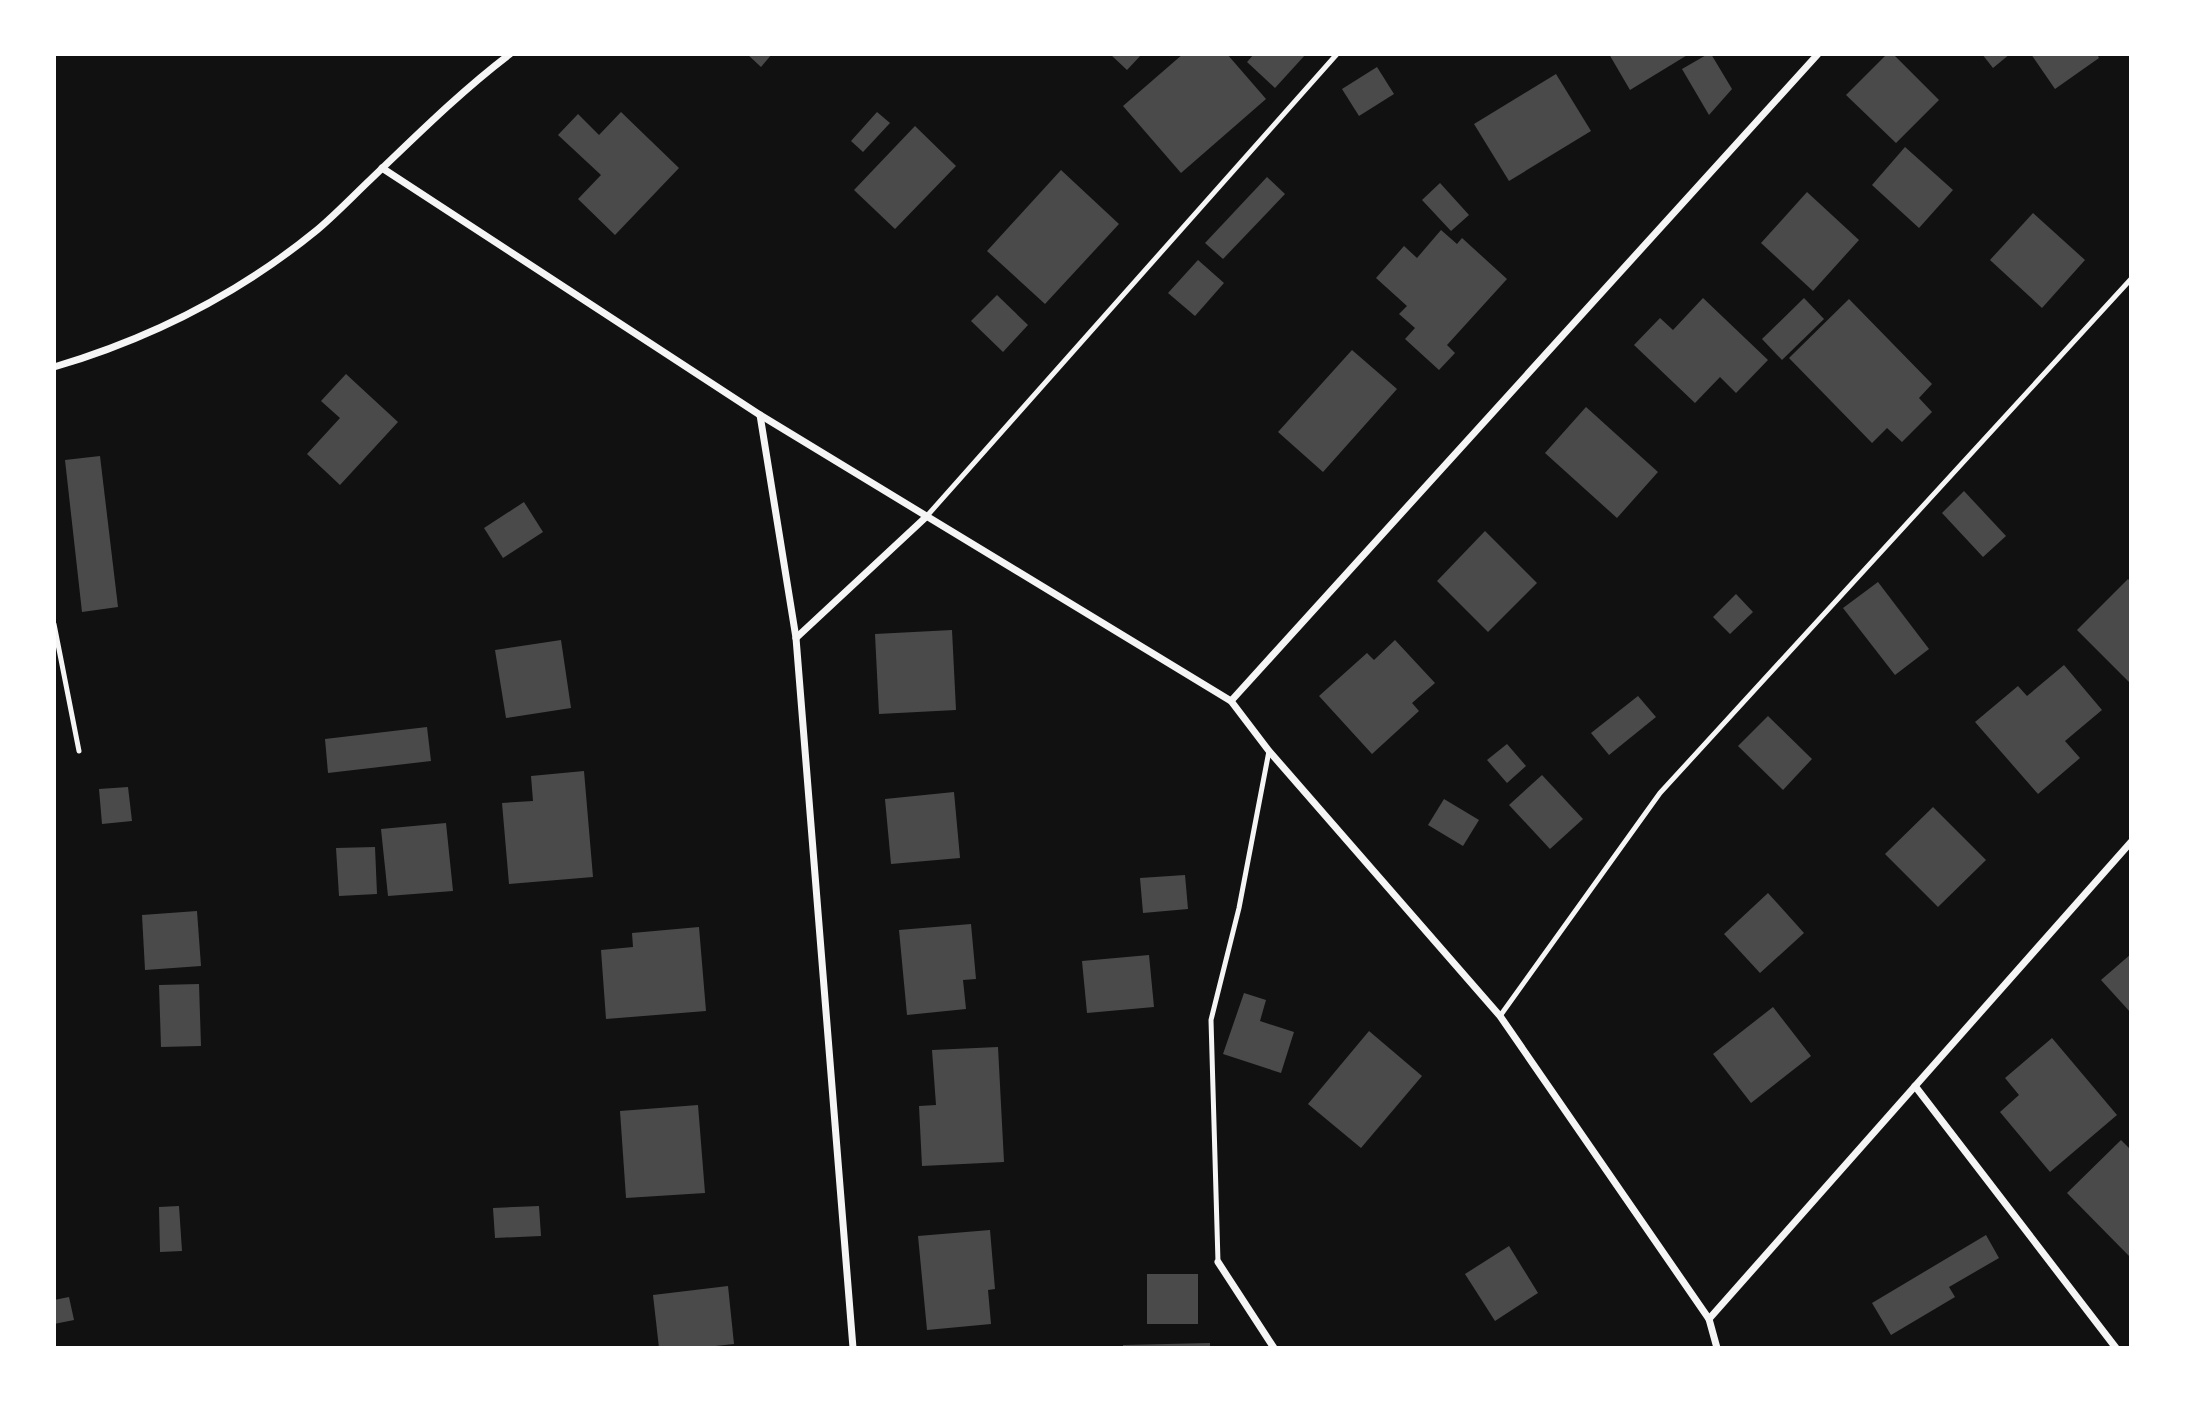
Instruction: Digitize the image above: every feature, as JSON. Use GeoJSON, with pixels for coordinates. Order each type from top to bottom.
{"type":"FeatureCollection","features":[{"type":"Feature","properties":{"kind":"street"},"geometry":{"type":"LineString","coordinates":[[54,367],[165,327],[224,294],[281,257],[318,229],[475,80],[510,54]]}},
{"type":"Feature","properties":{"kind":"street"},"geometry":{"type":"LineString","coordinates":[[1231,701],[1818,54]]}},
{"type":"Feature","properties":{"kind":"street"},"geometry":{"type":"LineString","coordinates":[[382,168],[760,415],[1231,701],[1269,751],[1500,1016],[1709,1319],[1717,1348]]}},
{"type":"Feature","properties":{"kind":"street"},"geometry":{"type":"LineString","coordinates":[[760,415],[796,638],[853,1348]]}},
{"type":"Feature","properties":{"kind":"street"},"geometry":{"type":"LineString","coordinates":[[796,638],[926,517]]}},
{"type":"Feature","properties":{"kind":"street"},"geometry":{"type":"LineString","coordinates":[[1709,1319],[2131,842]]}},
{"type":"Feature","properties":{"kind":"street"},"geometry":{"type":"LineString","coordinates":[[1915,1086],[2116,1348]]}},
{"type":"Feature","properties":{"kind":"street"},"geometry":{"type":"LineString","coordinates":[[1218,1262],[1273,1348]]}},
{"type":"Feature","properties":{"kind":"lane"},"geometry":{"type":"LineString","coordinates":[[926,517],[1337,54]]}},
{"type":"Feature","properties":{"kind":"lane"},"geometry":{"type":"LineString","coordinates":[[1500,1016],[1660,793],[2131,279]]}},
{"type":"Feature","properties":{"kind":"lane"},"geometry":{"type":"LineString","coordinates":[[54,624],[79,751]]}},
{"type":"Feature","properties":{"kind":"lane"},"geometry":{"type":"LineString","coordinates":[[54,670],[62,669]]}},
{"type":"Feature","properties":{"kind":"lane"},"geometry":{"type":"LineString","coordinates":[[1218,1262],[1211,1020],[1239,908],[1269,751]]}},
{"type":"Feature","properties":{"kind":"building"},"geometry":{"type":"Polygon","coordinates":[[[747,54],[772,54],[761,67],[747,54]]]}},
{"type":"Feature","properties":{"kind":"building"},"geometry":{"type":"Polygon","coordinates":[[[1110,54],[1142,54],[1127,70],[1110,54]]]}},
{"type":"Feature","properties":{"kind":"building"},"geometry":{"type":"Polygon","coordinates":[[[1183,54],[1227,54],[1266,99],[1181,173],[1123,106],[1183,54]]]}},
{"type":"Feature","properties":{"kind":"building"},"geometry":{"type":"Polygon","coordinates":[[[1254,54],[1306,54],[1275,88],[1247,62],[1254,54]]]}},
{"type":"Feature","properties":{"kind":"building"},"geometry":{"type":"Polygon","coordinates":[[[1609,54],[1689,54],[1630,90],[1609,54]]]}},
{"type":"Feature","properties":{"kind":"building"},"geometry":{"type":"Polygon","coordinates":[[[1711,54],[1732,89],[1709,115],[1682,69],[1711,54]]]}},
{"type":"Feature","properties":{"kind":"building"},"geometry":{"type":"Polygon","coordinates":[[[1887,54],[1893,54],[1939,100],[1896,143],[1846,95],[1887,54]]]}},
{"type":"Feature","properties":{"kind":"building"},"geometry":{"type":"Polygon","coordinates":[[[1982,54],[2010,54],[1993,68],[1982,54]]]}},
{"type":"Feature","properties":{"kind":"building"},"geometry":{"type":"Polygon","coordinates":[[[2031,54],[2097,54],[2099,58],[2055,89],[2031,54]]]}},
{"type":"Feature","properties":{"kind":"building"},"geometry":{"type":"Polygon","coordinates":[[[1377,67],[1394,94],[1359,116],[1342,89],[1377,67]]]}},
{"type":"Feature","properties":{"kind":"building"},"geometry":{"type":"Polygon","coordinates":[[[1556,74],[1591,131],[1509,181],[1474,124],[1556,74]]]}},
{"type":"Feature","properties":{"kind":"building"},"geometry":{"type":"Polygon","coordinates":[[[621,112],[679,168],[615,235],[578,199],[601,175],[558,135],[578,114],[599,135],[621,112]]]}},
{"type":"Feature","properties":{"kind":"building"},"geometry":{"type":"Polygon","coordinates":[[[877,112],[890,123],[863,152],[851,141],[877,112]]]}},
{"type":"Feature","properties":{"kind":"building"},"geometry":{"type":"Polygon","coordinates":[[[915,126],[956,166],[895,229],[854,190],[915,126]]]}},
{"type":"Feature","properties":{"kind":"building"},"geometry":{"type":"Polygon","coordinates":[[[1905,147],[1953,190],[1919,228],[1872,185],[1905,147]]]}},
{"type":"Feature","properties":{"kind":"building"},"geometry":{"type":"Polygon","coordinates":[[[1061,170],[1119,224],[1045,304],[987,251],[1061,170]]]}},
{"type":"Feature","properties":{"kind":"building"},"geometry":{"type":"Polygon","coordinates":[[[1267,177],[1285,194],[1223,259],[1205,243],[1267,177]]]}},
{"type":"Feature","properties":{"kind":"building"},"geometry":{"type":"Polygon","coordinates":[[[1440,183],[1469,215],[1451,231],[1422,200],[1440,183]]]}},
{"type":"Feature","properties":{"kind":"building"},"geometry":{"type":"Polygon","coordinates":[[[1807,192],[1859,240],[1813,291],[1761,243],[1807,192]]]}},
{"type":"Feature","properties":{"kind":"building"},"geometry":{"type":"Polygon","coordinates":[[[2033,213],[2085,260],[2042,308],[1990,260],[2033,213]]]}},
{"type":"Feature","properties":{"kind":"building"},"geometry":{"type":"Polygon","coordinates":[[[1441,230],[1457,244],[1462,238],[1507,279],[1447,345],[1455,353],[1439,370],[1405,339],[1415,328],[1399,314],[1407,306],[1376,278],[1404,246],[1417,258],[1441,230]]]}},
{"type":"Feature","properties":{"kind":"building"},"geometry":{"type":"Polygon","coordinates":[[[1198,260],[1224,283],[1195,316],[1168,293],[1198,260]]]}},
{"type":"Feature","properties":{"kind":"building"},"geometry":{"type":"Polygon","coordinates":[[[997,295],[1028,325],[1003,352],[971,321],[997,295]]]}},
{"type":"Feature","properties":{"kind":"building"},"geometry":{"type":"Polygon","coordinates":[[[1703,298],[1768,360],[1736,393],[1720,377],[1695,403],[1634,345],[1660,318],[1673,330],[1703,298]]]}},
{"type":"Feature","properties":{"kind":"building"},"geometry":{"type":"Polygon","coordinates":[[[1804,298],[1824,319],[1782,360],[1762,339],[1804,298]]]}},
{"type":"Feature","properties":{"kind":"building"},"geometry":{"type":"Polygon","coordinates":[[[1849,299],[1932,384],[1919,398],[1932,412],[1902,442],[1887,428],[1872,443],[1789,358],[1849,299]]]}},
{"type":"Feature","properties":{"kind":"building"},"geometry":{"type":"Polygon","coordinates":[[[1352,350],[1397,389],[1323,472],[1278,432],[1352,350]]]}},
{"type":"Feature","properties":{"kind":"building"},"geometry":{"type":"Polygon","coordinates":[[[346,374],[398,422],[340,485],[307,454],[340,418],[321,401],[346,374]]]}},
{"type":"Feature","properties":{"kind":"building"},"geometry":{"type":"Polygon","coordinates":[[[1586,407],[1658,472],[1617,518],[1545,453],[1586,407]]]}},
{"type":"Feature","properties":{"kind":"building"},"geometry":{"type":"Polygon","coordinates":[[[100,456],[118,607],[82,612],[65,460],[100,456]]]}},
{"type":"Feature","properties":{"kind":"building"},"geometry":{"type":"Polygon","coordinates":[[[1964,491],[2006,536],[1983,557],[1942,513],[1964,491]]]}},
{"type":"Feature","properties":{"kind":"building"},"geometry":{"type":"Polygon","coordinates":[[[524,502],[543,532],[503,558],[484,528],[524,502]]]}},
{"type":"Feature","properties":{"kind":"building"},"geometry":{"type":"Polygon","coordinates":[[[1485,531],[1537,583],[1488,632],[1437,581],[1485,531]]]}},
{"type":"Feature","properties":{"kind":"building"},"geometry":{"type":"Polygon","coordinates":[[[2128,579],[2131,582],[2131,684],[2077,630],[2128,579]]]}},
{"type":"Feature","properties":{"kind":"building"},"geometry":{"type":"Polygon","coordinates":[[[1878,582],[1929,649],[1895,675],[1843,608],[1878,582]]]}},
{"type":"Feature","properties":{"kind":"building"},"geometry":{"type":"Polygon","coordinates":[[[1736,594],[1753,612],[1730,634],[1713,617],[1736,594]]]}},
{"type":"Feature","properties":{"kind":"building"},"geometry":{"type":"Polygon","coordinates":[[[952,630],[956,710],[879,714],[875,634],[952,630]]]}},
{"type":"Feature","properties":{"kind":"building"},"geometry":{"type":"Polygon","coordinates":[[[561,640],[571,708],[506,718],[495,650],[561,640]]]}},
{"type":"Feature","properties":{"kind":"building"},"geometry":{"type":"Polygon","coordinates":[[[1395,640],[1435,683],[1412,703],[1419,711],[1372,754],[1319,696],[1367,653],[1374,660],[1395,640]]]}},
{"type":"Feature","properties":{"kind":"building"},"geometry":{"type":"Polygon","coordinates":[[[2064,665],[2102,710],[2065,741],[2080,758],[2038,794],[1975,722],[2018,686],[2027,696],[2064,665]]]}},
{"type":"Feature","properties":{"kind":"building"},"geometry":{"type":"Polygon","coordinates":[[[1638,696],[1656,717],[1609,755],[1591,733],[1638,696]]]}},
{"type":"Feature","properties":{"kind":"building"},"geometry":{"type":"Polygon","coordinates":[[[1768,716],[1812,759],[1783,790],[1738,746],[1768,716]]]}},
{"type":"Feature","properties":{"kind":"building"},"geometry":{"type":"Polygon","coordinates":[[[427,727],[431,761],[328,773],[325,739],[427,727]]]}},
{"type":"Feature","properties":{"kind":"building"},"geometry":{"type":"Polygon","coordinates":[[[1507,744],[1526,766],[1507,783],[1487,760],[1507,744]]]}},
{"type":"Feature","properties":{"kind":"building"},"geometry":{"type":"Polygon","coordinates":[[[584,771],[593,877],[509,884],[502,803],[533,801],[531,776],[584,771]]]}},
{"type":"Feature","properties":{"kind":"building"},"geometry":{"type":"Polygon","coordinates":[[[1542,775],[1583,819],[1550,849],[1509,805],[1542,775]]]}},
{"type":"Feature","properties":{"kind":"building"},"geometry":{"type":"Polygon","coordinates":[[[128,787],[132,821],[102,824],[99,789],[128,787]]]}},
{"type":"Feature","properties":{"kind":"building"},"geometry":{"type":"Polygon","coordinates":[[[954,792],[960,858],[891,864],[885,799],[954,792]]]}},
{"type":"Feature","properties":{"kind":"building"},"geometry":{"type":"Polygon","coordinates":[[[1444,799],[1479,820],[1463,846],[1428,825],[1444,799]]]}},
{"type":"Feature","properties":{"kind":"building"},"geometry":{"type":"Polygon","coordinates":[[[1933,807],[1986,860],[1938,907],[1885,854],[1933,807]]]}},
{"type":"Feature","properties":{"kind":"building"},"geometry":{"type":"Polygon","coordinates":[[[446,823],[453,891],[388,896],[381,829],[446,823]]]}},
{"type":"Feature","properties":{"kind":"building"},"geometry":{"type":"Polygon","coordinates":[[[375,847],[377,894],[339,896],[336,848],[375,847]]]}},
{"type":"Feature","properties":{"kind":"building"},"geometry":{"type":"Polygon","coordinates":[[[1185,875],[1188,909],[1143,913],[1140,878],[1185,875]]]}},
{"type":"Feature","properties":{"kind":"building"},"geometry":{"type":"Polygon","coordinates":[[[1768,893],[1804,933],[1760,973],[1724,934],[1768,893]]]}},
{"type":"Feature","properties":{"kind":"building"},"geometry":{"type":"Polygon","coordinates":[[[197,911],[201,966],[145,970],[142,915],[197,911]]]}},
{"type":"Feature","properties":{"kind":"building"},"geometry":{"type":"Polygon","coordinates":[[[971,924],[976,979],[963,980],[966,1009],[907,1015],[899,930],[971,924]]]}},
{"type":"Feature","properties":{"kind":"building"},"geometry":{"type":"Polygon","coordinates":[[[699,927],[706,1011],[606,1019],[601,950],[633,947],[632,933],[699,927]]]}},
{"type":"Feature","properties":{"kind":"building"},"geometry":{"type":"Polygon","coordinates":[[[2131,954],[2131,1013],[2101,980],[2131,954]]]}},
{"type":"Feature","properties":{"kind":"building"},"geometry":{"type":"Polygon","coordinates":[[[1149,955],[1154,1007],[1087,1013],[1082,961],[1149,955]]]}},
{"type":"Feature","properties":{"kind":"building"},"geometry":{"type":"Polygon","coordinates":[[[199,984],[201,1046],[161,1047],[159,985],[199,984]]]}},
{"type":"Feature","properties":{"kind":"building"},"geometry":{"type":"Polygon","coordinates":[[[1244,993],[1266,1000],[1260,1021],[1294,1032],[1281,1073],[1223,1054],[1244,993]]]}},
{"type":"Feature","properties":{"kind":"building"},"geometry":{"type":"Polygon","coordinates":[[[1773,1007],[1811,1056],[1751,1103],[1713,1054],[1773,1007]]]}},
{"type":"Feature","properties":{"kind":"building"},"geometry":{"type":"Polygon","coordinates":[[[1369,1031],[1422,1076],[1361,1148],[1308,1104],[1369,1031]]]}},
{"type":"Feature","properties":{"kind":"building"},"geometry":{"type":"Polygon","coordinates":[[[2052,1038],[2117,1115],[2050,1172],[2000,1112],[2019,1095],[2005,1078],[2052,1038]]]}},
{"type":"Feature","properties":{"kind":"building"},"geometry":{"type":"Polygon","coordinates":[[[998,1047],[1004,1162],[922,1166],[919,1106],[936,1105],[932,1050],[998,1047]]]}},
{"type":"Feature","properties":{"kind":"building"},"geometry":{"type":"Polygon","coordinates":[[[698,1105],[705,1193],[626,1198],[620,1111],[698,1105]]]}},
{"type":"Feature","properties":{"kind":"building"},"geometry":{"type":"Polygon","coordinates":[[[2121,1140],[2131,1150],[2131,1258],[2067,1193],[2121,1140]]]}},
{"type":"Feature","properties":{"kind":"building"},"geometry":{"type":"Polygon","coordinates":[[[179,1206],[182,1251],[160,1252],[159,1207],[179,1206]]]}},
{"type":"Feature","properties":{"kind":"building"},"geometry":{"type":"Polygon","coordinates":[[[539,1206],[541,1236],[495,1238],[493,1208],[539,1206]]]}},
{"type":"Feature","properties":{"kind":"building"},"geometry":{"type":"Polygon","coordinates":[[[990,1230],[995,1289],[988,1290],[991,1324],[927,1330],[918,1236],[990,1230]]]}},
{"type":"Feature","properties":{"kind":"building"},"geometry":{"type":"Polygon","coordinates":[[[1986,1235],[1999,1258],[1949,1287],[1955,1297],[1891,1335],[1872,1303],[1986,1235]]]}},
{"type":"Feature","properties":{"kind":"building"},"geometry":{"type":"Polygon","coordinates":[[[1509,1246],[1538,1293],[1495,1321],[1465,1274],[1509,1246]]]}},
{"type":"Feature","properties":{"kind":"building"},"geometry":{"type":"Polygon","coordinates":[[[1147,1274],[1198,1274],[1198,1324],[1147,1324],[1147,1274]]]}},
{"type":"Feature","properties":{"kind":"building"},"geometry":{"type":"Polygon","coordinates":[[[728,1286],[734,1344],[659,1348],[653,1295],[728,1286]]]}},
{"type":"Feature","properties":{"kind":"building"},"geometry":{"type":"Polygon","coordinates":[[[69,1297],[74,1320],[54,1324],[54,1300],[69,1297]]]}},
{"type":"Feature","properties":{"kind":"building"},"geometry":{"type":"Polygon","coordinates":[[[1210,1343],[1210,1348],[1123,1348],[1123,1345],[1210,1343]]]}}]}
